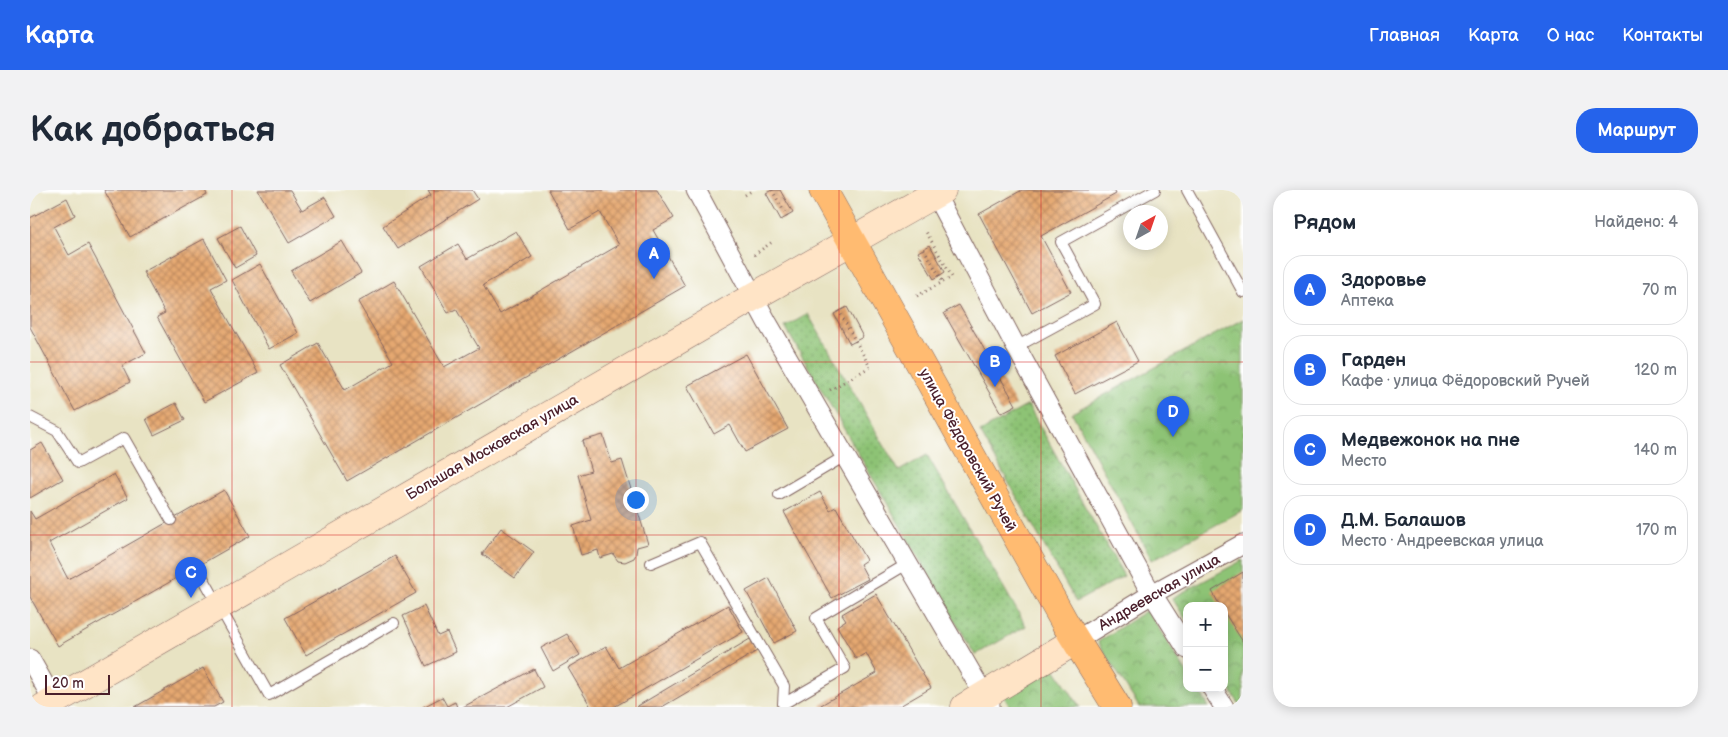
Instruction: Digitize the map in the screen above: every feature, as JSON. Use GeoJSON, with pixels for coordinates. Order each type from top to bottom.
{"type":"FeatureCollection","features":[{"type":"Feature","properties":{"kind":"main road","name":"улица Фёдоровский Ручей"},"geometry":{"type":"LineString","coordinates":[[824,190],[1075,641],[1117,707]]}},
{"type":"Feature","properties":{"kind":"street"},"geometry":{"type":"LineString","coordinates":[[696,190],[753,297],[907,564],[980,703],[1075,641]]}},
{"type":"Feature","properties":{"kind":"street"},"geometry":{"type":"LineString","coordinates":[[936,191],[1016,347],[1152,594],[1186,647]]}},
{"type":"Feature","properties":{"kind":"street","name":"Большая Московская улица"},"geometry":{"type":"LineString","coordinates":[[52,705],[218,605],[852,242],[936,191]]}},
{"type":"Feature","properties":{"kind":"street","name":"Андреевская улица"},"geometry":{"type":"LineString","coordinates":[[1075,641],[1152,594],[1243,544]]}},
{"type":"Feature","properties":{"kind":"street"},"geometry":{"type":"LineString","coordinates":[[30,659],[52,705]]}},
{"type":"Feature","properties":{"kind":"street"},"geometry":{"type":"LineString","coordinates":[[1215,692],[1224,707]]}},
{"type":"Feature","properties":{"kind":"lane"},"geometry":{"type":"LineString","coordinates":[[1016,347],[1095,304],[1061,242],[1155,190]]}},
{"type":"Feature","properties":{"kind":"lane"},"geometry":{"type":"LineString","coordinates":[[1187,190],[1243,292]]}},
{"type":"Feature","properties":{"kind":"lane"},"geometry":{"type":"LineString","coordinates":[[30,417],[57,431],[78,463],[124,438],[171,520]]}},
{"type":"Feature","properties":{"kind":"lane"},"geometry":{"type":"LineString","coordinates":[[779,495],[845,456]]}},
{"type":"Feature","properties":{"kind":"lane"},"geometry":{"type":"LineString","coordinates":[[651,563],[700,542],[784,686],[782,706]]}},
{"type":"Feature","properties":{"kind":"lane"},"geometry":{"type":"LineString","coordinates":[[782,706],[844,668],[816,618],[907,564]]}},
{"type":"Feature","properties":{"kind":"lane"},"geometry":{"type":"LineString","coordinates":[[197,567],[269,695],[394,622]]}},
{"type":"Feature","properties":{"kind":"path"},"geometry":{"type":"LineString","coordinates":[[744,195],[753,190]]}},
{"type":"Feature","properties":{"kind":"path"},"geometry":{"type":"LineString","coordinates":[[772,190],[787,217]]}},
{"type":"Feature","properties":{"kind":"path"},"geometry":{"type":"LineString","coordinates":[[917,296],[952,277],[925,230]]}},
{"type":"Feature","properties":{"kind":"path"},"geometry":{"type":"LineString","coordinates":[[924,249],[943,282]]}},
{"type":"Feature","properties":{"kind":"path"},"geometry":{"type":"LineString","coordinates":[[813,401],[870,367],[839,311]]}},
{"type":"Feature","properties":{"kind":"green space"},"geometry":{"type":"Polygon","coordinates":[[[808,314],[899,471],[927,455],[1026,626],[975,655],[785,327],[808,314]]]}},
{"type":"Feature","properties":{"kind":"green space"},"geometry":{"type":"Polygon","coordinates":[[[1243,319],[1243,510],[1152,560],[1072,413],[1243,319]]]}},
{"type":"Feature","properties":{"kind":"green space"},"geometry":{"type":"Polygon","coordinates":[[[1028,405],[1124,576],[1076,602],[980,432],[1028,405]]]}},
{"type":"Feature","properties":{"kind":"green space"},"geometry":{"type":"Polygon","coordinates":[[[1243,560],[1243,707],[1241,707],[1228,686],[1228,602],[1183,602],[1183,615],[1172,598],[1243,560]]]}},
{"type":"Feature","properties":{"kind":"green space"},"geometry":{"type":"Polygon","coordinates":[[[1147,610],[1183,667],[1183,692],[1200,692],[1209,707],[1139,707],[1098,642],[1147,610]]]}},
{"type":"Feature","properties":{"kind":"green space"},"geometry":{"type":"Polygon","coordinates":[[[1052,664],[1080,707],[1010,707],[1003,695],[1052,664]]]}},
{"type":"Feature","properties":{"kind":"building"},"geometry":{"type":"Polygon","coordinates":[[[104,190],[205,190],[207,195],[130,237],[104,190]]]}},
{"type":"Feature","properties":{"kind":"building"},"geometry":{"type":"Polygon","coordinates":[[[258,190],[290,190],[302,210],[325,197],[336,216],[289,243],[258,190]]]}},
{"type":"Feature","properties":{"kind":"building"},"geometry":{"type":"Polygon","coordinates":[[[428,190],[472,190],[478,199],[398,249],[383,226],[431,195],[428,190]]]}},
{"type":"Feature","properties":{"kind":"building"},"geometry":{"type":"Polygon","coordinates":[[[548,190],[657,190],[674,218],[653,230],[685,286],[347,481],[280,365],[318,343],[345,390],[393,362],[358,302],[394,281],[444,367],[479,348],[456,309],[448,313],[421,266],[458,244],[467,259],[516,231],[532,257],[483,285],[500,314],[619,245],[600,212],[570,229],[548,190]]]}},
{"type":"Feature","properties":{"kind":"building"},"geometry":{"type":"Polygon","coordinates":[[[772,190],[780,190],[793,213],[781,220],[766,193],[772,190]]]}},
{"type":"Feature","properties":{"kind":"building"},"geometry":{"type":"Polygon","coordinates":[[[1022,190],[1114,190],[1116,194],[1041,236],[1071,292],[1032,313],[979,214],[1022,190]]]}},
{"type":"Feature","properties":{"kind":"building"},"geometry":{"type":"Polygon","coordinates":[[[67,198],[75,215],[54,227],[69,255],[88,244],[146,353],[122,366],[130,382],[75,411],[30,327],[30,218],[67,198]]]}},
{"type":"Feature","properties":{"kind":"building"},"geometry":{"type":"Polygon","coordinates":[[[240,226],[256,256],[235,268],[218,238],[240,226]]]}},
{"type":"Feature","properties":{"kind":"building"},"geometry":{"type":"Polygon","coordinates":[[[204,239],[226,280],[211,288],[258,373],[204,402],[157,317],[165,313],[143,272],[204,239]]]}},
{"type":"Feature","properties":{"kind":"building"},"geometry":{"type":"Polygon","coordinates":[[[342,241],[361,273],[310,303],[291,271],[342,241]]]}},
{"type":"Feature","properties":{"kind":"building"},"geometry":{"type":"Polygon","coordinates":[[[930,245],[945,272],[934,279],[918,252],[930,245]]]}},
{"type":"Feature","properties":{"kind":"building"},"geometry":{"type":"Polygon","coordinates":[[[260,264],[298,333],[269,349],[232,280],[260,264]]]}},
{"type":"Feature","properties":{"kind":"building"},"geometry":{"type":"Polygon","coordinates":[[[959,305],[1016,405],[1001,413],[944,313],[959,305]]]}},
{"type":"Feature","properties":{"kind":"building"},"geometry":{"type":"Polygon","coordinates":[[[847,307],[863,337],[850,344],[834,314],[847,307]]]}},
{"type":"Feature","properties":{"kind":"building"},"geometry":{"type":"Polygon","coordinates":[[[1117,322],[1138,361],[1075,394],[1055,356],[1117,322]]]}},
{"type":"Feature","properties":{"kind":"building"},"geometry":{"type":"Polygon","coordinates":[[[746,354],[788,429],[745,452],[730,425],[714,434],[687,386],[746,354]]]}},
{"type":"Feature","properties":{"kind":"building"},"geometry":{"type":"Polygon","coordinates":[[[176,403],[185,420],[154,435],[146,419],[176,403]]]}},
{"type":"Feature","properties":{"kind":"building"},"geometry":{"type":"Polygon","coordinates":[[[603,435],[612,463],[622,460],[648,544],[637,547],[634,558],[625,562],[618,561],[613,554],[600,558],[598,550],[581,555],[573,526],[591,520],[578,475],[591,471],[582,441],[603,435]]]}},
{"type":"Feature","properties":{"kind":"building"},"geometry":{"type":"Polygon","coordinates":[[[42,443],[63,479],[30,498],[30,450],[42,443]]]}},
{"type":"Feature","properties":{"kind":"building"},"geometry":{"type":"Polygon","coordinates":[[[114,474],[128,498],[49,543],[68,579],[224,490],[250,536],[58,646],[30,597],[30,511],[35,519],[114,474]]]}},
{"type":"Feature","properties":{"kind":"building"},"geometry":{"type":"Polygon","coordinates":[[[820,492],[830,510],[836,507],[866,560],[860,564],[868,579],[832,598],[784,512],[820,492]]]}},
{"type":"Feature","properties":{"kind":"building"},"geometry":{"type":"Polygon","coordinates":[[[501,528],[534,552],[515,578],[482,554],[501,528]]]}},
{"type":"Feature","properties":{"kind":"building"},"geometry":{"type":"Polygon","coordinates":[[[395,556],[416,593],[306,655],[285,618],[395,556]]]}},
{"type":"Feature","properties":{"kind":"building"},"geometry":{"type":"Polygon","coordinates":[[[1243,572],[1243,642],[1228,618],[1228,602],[1218,602],[1212,591],[1243,572]]]}},
{"type":"Feature","properties":{"kind":"building"},"geometry":{"type":"Polygon","coordinates":[[[769,578],[797,631],[774,643],[746,591],[769,578]]]}},
{"type":"Feature","properties":{"kind":"building"},"geometry":{"type":"Polygon","coordinates":[[[876,594],[931,688],[898,707],[822,707],[821,705],[877,673],[866,653],[856,659],[837,626],[846,620],[842,614],[876,594]]]}},
{"type":"Feature","properties":{"kind":"building"},"geometry":{"type":"Polygon","coordinates":[[[728,605],[743,632],[614,707],[591,707],[568,668],[606,646],[619,668],[728,605]]]}},
{"type":"Feature","properties":{"kind":"building"},"geometry":{"type":"Polygon","coordinates":[[[424,606],[438,636],[447,632],[456,652],[426,666],[403,616],[424,606]]]}},
{"type":"Feature","properties":{"kind":"building"},"geometry":{"type":"Polygon","coordinates":[[[567,634],[580,655],[553,671],[541,648],[567,634]]]}},
{"type":"Feature","properties":{"kind":"building"},"geometry":{"type":"Polygon","coordinates":[[[750,639],[757,651],[662,707],[636,707],[750,639]]]}},
{"type":"Feature","properties":{"kind":"building"},"geometry":{"type":"Polygon","coordinates":[[[203,668],[223,702],[214,707],[135,707],[203,668]]]}},
{"type":"Feature","properties":{"kind":"building"},"geometry":{"type":"Polygon","coordinates":[[[534,669],[543,687],[507,707],[463,707],[534,669]]]}},
{"type":"Feature","properties":{"kind":"building"},"geometry":{"type":"Polygon","coordinates":[[[442,697],[447,706],[455,702],[457,707],[423,707],[442,697]]]}},
{"type":"Feature","properties":{"kind":"place","name":"Здоровье"},"geometry":{"type":"Point","coordinates":[654,279]}},
{"type":"Feature","properties":{"kind":"place","name":"Гарден"},"geometry":{"type":"Point","coordinates":[995,387]}},
{"type":"Feature","properties":{"kind":"place","name":"Д.М. Балашов"},"geometry":{"type":"Point","coordinates":[1173,437]}},
{"type":"Feature","properties":{"kind":"place","name":"Медвежонок на пне"},"geometry":{"type":"Point","coordinates":[191,598]}}]}
